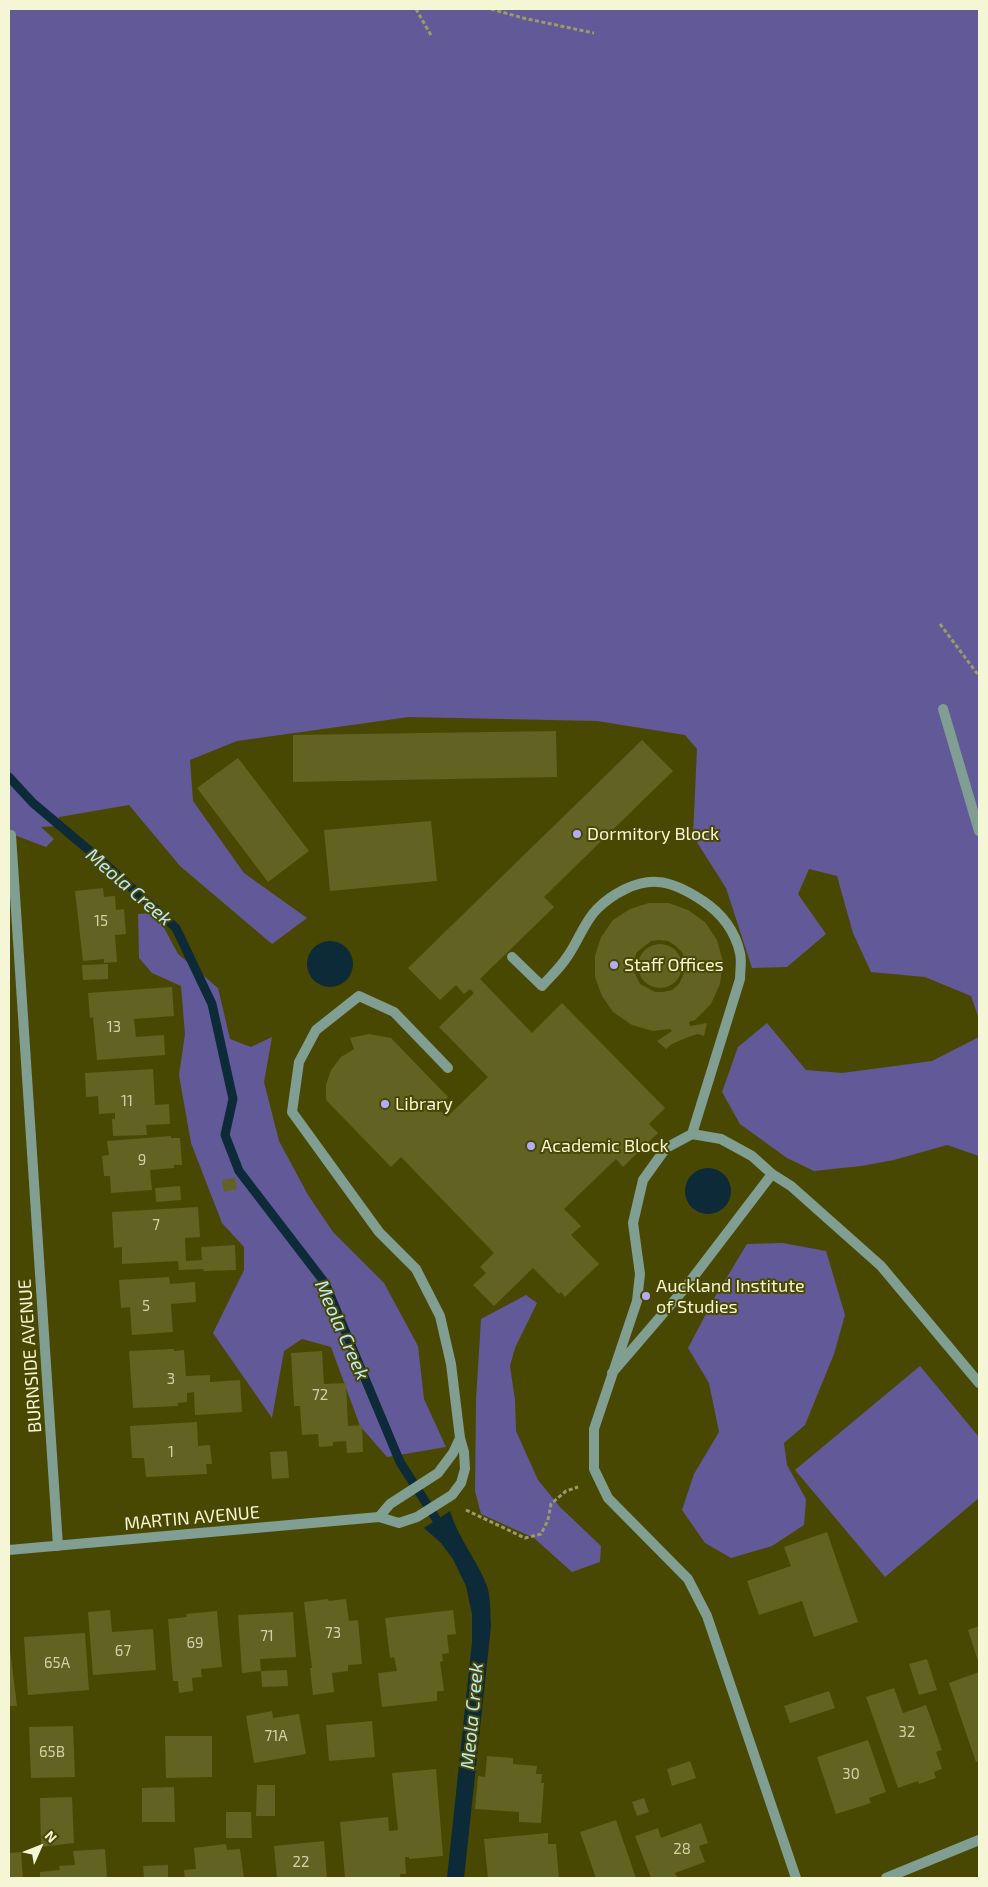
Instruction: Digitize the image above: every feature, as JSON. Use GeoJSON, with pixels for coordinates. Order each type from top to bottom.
{"type":"FeatureCollection","features":[{"type":"Feature","properties":{"kind":"street"},"geometry":{"type":"LineString","coordinates":[[943,709],[979,831]]}},
{"type":"Feature","properties":{"kind":"street","name":"BURNSIDE AVENUE"},"geometry":{"type":"LineString","coordinates":[[11,835],[58,1546]]}},
{"type":"Feature","properties":{"kind":"street"},"geometry":{"type":"LineString","coordinates":[[512,957],[542,986],[567,957],[597,909],[618,893],[636,884],[658,882],[676,887],[718,911],[732,931],[740,953],[740,979],[692,1134]]}},
{"type":"Feature","properties":{"kind":"street"},"geometry":{"type":"LineString","coordinates":[[379,1517],[390,1504],[429,1478],[446,1464],[460,1438],[451,1364],[440,1316],[416,1269],[379,1232],[292,1112],[299,1062],[316,1030],[358,996],[394,1012],[448,1068]]}},
{"type":"Feature","properties":{"kind":"street"},"geometry":{"type":"LineString","coordinates":[[796,1878],[703,1608],[688,1579],[608,1498],[594,1469],[594,1429],[637,1301],[640,1274],[633,1223],[643,1180],[666,1148],[692,1134],[721,1139],[752,1156],[772,1174],[791,1186],[881,1266],[979,1383]]}},
{"type":"Feature","properties":{"kind":"street"},"geometry":{"type":"LineString","coordinates":[[612,1373],[685,1288],[772,1174]]}},
{"type":"Feature","properties":{"kind":"street","name":"MARTIN AVENUE"},"geometry":{"type":"LineString","coordinates":[[9,1550],[379,1517],[399,1524],[417,1517],[452,1495],[461,1483],[465,1469],[464,1452],[460,1438]]}},
{"type":"Feature","properties":{"kind":"street"},"geometry":{"type":"LineString","coordinates":[[886,1878],[979,1840]]}},
{"type":"Feature","properties":{"kind":"path"},"geometry":{"type":"LineString","coordinates":[[416,9],[432,37]]}},
{"type":"Feature","properties":{"kind":"path"},"geometry":{"type":"LineString","coordinates":[[491,9],[523,18],[594,33]]}},
{"type":"Feature","properties":{"kind":"path"},"geometry":{"type":"LineString","coordinates":[[940,624],[979,676]]}},
{"type":"Feature","properties":{"kind":"path"},"geometry":{"type":"LineString","coordinates":[[459,1506],[525,1538],[541,1534],[548,1520],[551,1504],[566,1491],[578,1487]]}},
{"type":"Feature","properties":{"kind":"shaded area"},"geometry":{"type":"Polygon","coordinates":[[[9,9],[979,9],[979,1019],[971,996],[925,977],[871,972],[853,933],[837,876],[809,869],[798,894],[826,934],[787,967],[752,968],[726,888],[693,836],[697,749],[685,735],[597,721],[409,717],[237,741],[190,760],[193,801],[244,873],[307,918],[272,944],[180,866],[129,805],[59,817],[58,826],[41,827],[54,839],[46,847],[9,833],[9,9]]]}},
{"type":"Feature","properties":{"kind":"shaded area"},"geometry":{"type":"Polygon","coordinates":[[[156,913],[178,954],[218,988],[230,1039],[251,1047],[272,1037],[264,1082],[279,1141],[308,1195],[333,1232],[384,1283],[418,1346],[424,1399],[446,1447],[387,1457],[360,1426],[331,1347],[302,1339],[284,1351],[272,1418],[213,1333],[244,1270],[244,1247],[222,1223],[191,1143],[179,1075],[185,1034],[181,986],[152,973],[139,958],[138,914],[156,913]]]}},
{"type":"Feature","properties":{"kind":"shaded area"},"geometry":{"type":"Polygon","coordinates":[[[767,1023],[806,1070],[842,1073],[932,1061],[979,1037],[979,1156],[947,1145],[894,1160],[814,1171],[787,1158],[740,1124],[722,1092],[738,1047],[767,1023]]]}},
{"type":"Feature","properties":{"kind":"shaded area"},"geometry":{"type":"Polygon","coordinates":[[[783,1243],[826,1251],[845,1315],[834,1354],[805,1425],[784,1443],[787,1465],[806,1499],[804,1525],[772,1546],[731,1558],[705,1543],[682,1510],[694,1474],[719,1432],[709,1383],[688,1348],[716,1295],[747,1244],[783,1243]]]}},
{"type":"Feature","properties":{"kind":"shaded area"},"geometry":{"type":"Polygon","coordinates":[[[526,1295],[537,1303],[515,1348],[510,1366],[515,1400],[516,1431],[538,1480],[560,1507],[601,1546],[600,1562],[572,1572],[534,1538],[481,1514],[475,1491],[476,1400],[481,1319],[526,1295]]]}},
{"type":"Feature","properties":{"kind":"shaded area"},"geometry":{"type":"Polygon","coordinates":[[[920,1366],[979,1437],[979,1498],[885,1577],[795,1470],[920,1366]]]}},
{"type":"Feature","properties":{"kind":"water"},"geometry":{"type":"Polygon","coordinates":[[[330,941],[343,945],[349,951],[353,964],[349,977],[343,983],[330,987],[317,983],[311,977],[307,964],[311,951],[317,945],[330,941]]]}},
{"type":"Feature","properties":{"kind":"water"},"geometry":{"type":"Polygon","coordinates":[[[708,1168],[721,1172],[727,1178],[731,1191],[727,1204],[721,1210],[708,1214],[695,1210],[689,1204],[685,1191],[689,1178],[695,1172],[708,1168]]]}},
{"type":"Feature","properties":{"kind":"water"},"geometry":{"type":"Polygon","coordinates":[[[450,1511],[453,1521],[487,1586],[491,1626],[464,1878],[447,1878],[472,1642],[472,1614],[466,1586],[453,1559],[441,1543],[424,1528],[450,1511]]]}},
{"type":"Feature","properties":{"kind":"building"},"geometry":{"type":"Polygon","coordinates":[[[556,731],[557,777],[293,782],[293,735],[556,731]]]}},
{"type":"Feature","properties":{"kind":"building","name":"Academic Block"},"geometry":{"type":"Polygon","coordinates":[[[642,740],[673,771],[544,897],[554,907],[480,979],[532,1033],[562,1003],[665,1108],[649,1124],[658,1133],[623,1167],[616,1159],[564,1209],[581,1226],[571,1235],[599,1264],[565,1297],[561,1292],[559,1294],[533,1268],[494,1306],[473,1285],[486,1273],[480,1267],[494,1253],[401,1157],[391,1167],[326,1100],[326,1085],[331,1070],[341,1057],[354,1049],[350,1038],[369,1034],[391,1038],[448,1097],[437,1108],[447,1117],[488,1077],[439,1027],[474,993],[470,989],[464,994],[456,985],[440,1000],[408,968],[642,740]]]}},
{"type":"Feature","properties":{"kind":"building"},"geometry":{"type":"Polygon","coordinates":[[[238,758],[309,851],[268,882],[197,788],[238,758]]]}},
{"type":"Feature","properties":{"kind":"building"},"geometry":{"type":"Polygon","coordinates":[[[431,821],[437,881],[330,891],[324,830],[431,821]]]}},
{"type":"Feature","properties":{"kind":"building"},"geometry":{"type":"Polygon","coordinates":[[[103,888],[104,897],[115,896],[116,910],[124,909],[126,934],[115,935],[117,962],[104,963],[104,959],[83,961],[75,891],[103,888]]]}},
{"type":"Feature","properties":{"kind":"building","name":"Staff Offices"},"geometry":{"type":"Polygon","coordinates":[[[649,903],[669,903],[688,910],[705,922],[717,940],[723,962],[720,984],[711,1004],[695,1020],[689,1022],[690,1026],[707,1023],[704,1036],[698,1034],[688,1037],[672,1044],[666,1049],[657,1041],[672,1031],[670,1029],[653,1031],[632,1025],[613,1012],[602,996],[595,977],[595,956],[601,937],[613,920],[630,909],[649,903]],[[651,941],[637,952],[634,960],[633,969],[640,984],[655,992],[672,990],[679,984],[686,969],[682,952],[668,941],[651,941]]]}},
{"type":"Feature","properties":{"kind":"building"},"geometry":{"type":"Polygon","coordinates":[[[660,944],[672,948],[678,954],[682,966],[678,978],[672,984],[660,988],[648,984],[642,978],[638,966],[642,954],[648,948],[660,944]]]}},
{"type":"Feature","properties":{"kind":"building"},"geometry":{"type":"Polygon","coordinates":[[[108,964],[108,979],[83,980],[82,965],[108,964]]]}},
{"type":"Feature","properties":{"kind":"building"},"geometry":{"type":"Polygon","coordinates":[[[172,987],[174,1016],[134,1019],[136,1037],[164,1035],[165,1055],[97,1060],[93,1017],[90,1018],[88,993],[172,987]]]}},
{"type":"Feature","properties":{"kind":"building"},"geometry":{"type":"Polygon","coordinates":[[[153,1069],[155,1105],[169,1104],[170,1124],[146,1125],[147,1135],[113,1136],[112,1119],[115,1119],[115,1113],[99,1114],[98,1096],[86,1097],[85,1073],[153,1069]]]}},
{"type":"Feature","properties":{"kind":"building"},"geometry":{"type":"Polygon","coordinates":[[[171,1136],[171,1138],[180,1138],[182,1165],[174,1165],[174,1168],[150,1170],[152,1190],[111,1193],[110,1176],[104,1176],[102,1156],[109,1155],[107,1141],[171,1136]]]}},
{"type":"Feature","properties":{"kind":"building"},"geometry":{"type":"Polygon","coordinates":[[[235,1178],[237,1189],[224,1192],[222,1180],[235,1178]]]}},
{"type":"Feature","properties":{"kind":"building"},"geometry":{"type":"Polygon","coordinates":[[[180,1186],[181,1200],[156,1202],[155,1188],[180,1186]]]}},
{"type":"Feature","properties":{"kind":"building"},"geometry":{"type":"Polygon","coordinates":[[[198,1207],[200,1237],[185,1238],[186,1261],[202,1260],[201,1247],[235,1245],[236,1270],[179,1270],[178,1261],[122,1264],[122,1247],[114,1248],[112,1212],[198,1207]]]}},
{"type":"Feature","properties":{"kind":"building"},"geometry":{"type":"Polygon","coordinates":[[[169,1277],[170,1284],[195,1282],[196,1302],[171,1304],[173,1332],[132,1335],[130,1307],[121,1308],[119,1280],[169,1277]]]}},
{"type":"Feature","properties":{"kind":"building"},"geometry":{"type":"Polygon","coordinates":[[[174,1349],[174,1351],[184,1350],[186,1376],[210,1375],[210,1382],[240,1380],[242,1412],[195,1415],[194,1392],[187,1393],[187,1402],[178,1403],[178,1406],[133,1408],[129,1351],[174,1349]]]}},
{"type":"Feature","properties":{"kind":"building"},"geometry":{"type":"Polygon","coordinates":[[[322,1351],[324,1384],[346,1383],[348,1426],[362,1425],[363,1452],[347,1453],[346,1441],[333,1442],[333,1446],[319,1447],[318,1434],[302,1435],[300,1406],[294,1406],[291,1353],[322,1351]]]}},
{"type":"Feature","properties":{"kind":"building"},"geometry":{"type":"Polygon","coordinates":[[[197,1422],[198,1446],[210,1445],[212,1464],[206,1464],[207,1474],[146,1477],[144,1458],[132,1458],[130,1426],[197,1422]]]}},
{"type":"Feature","properties":{"kind":"building"},"geometry":{"type":"Polygon","coordinates":[[[287,1451],[289,1478],[272,1479],[270,1452],[287,1451]]]}},
{"type":"Feature","properties":{"kind":"building"},"geometry":{"type":"Polygon","coordinates":[[[827,1532],[858,1622],[814,1637],[802,1601],[759,1615],[747,1581],[791,1566],[784,1547],[827,1532]]]}},
{"type":"Feature","properties":{"kind":"building"},"geometry":{"type":"Polygon","coordinates":[[[328,1599],[329,1601],[346,1599],[349,1621],[358,1620],[362,1664],[348,1665],[348,1671],[332,1673],[334,1692],[313,1695],[310,1668],[312,1668],[304,1602],[328,1599]]]}},
{"type":"Feature","properties":{"kind":"building"},"geometry":{"type":"Polygon","coordinates":[[[110,1610],[112,1632],[153,1629],[156,1670],[93,1675],[88,1612],[110,1610]]]}},
{"type":"Feature","properties":{"kind":"building"},"geometry":{"type":"Polygon","coordinates":[[[453,1610],[456,1634],[447,1635],[449,1653],[442,1654],[443,1661],[440,1662],[444,1691],[437,1691],[437,1701],[382,1707],[378,1673],[397,1671],[394,1657],[390,1658],[385,1618],[453,1610]]]}},
{"type":"Feature","properties":{"kind":"building"},"geometry":{"type":"Polygon","coordinates":[[[217,1611],[222,1667],[201,1669],[202,1677],[192,1678],[193,1691],[179,1693],[178,1681],[173,1681],[168,1619],[187,1617],[186,1614],[217,1611]]]}},
{"type":"Feature","properties":{"kind":"building"},"geometry":{"type":"Polygon","coordinates":[[[293,1612],[296,1657],[260,1659],[261,1671],[242,1673],[238,1615],[293,1612]]]}},
{"type":"Feature","properties":{"kind":"building"},"geometry":{"type":"Polygon","coordinates":[[[979,1626],[979,1664],[968,1630],[979,1626]]]}},
{"type":"Feature","properties":{"kind":"building"},"geometry":{"type":"Polygon","coordinates":[[[85,1633],[89,1690],[28,1695],[24,1637],[85,1633]]]}},
{"type":"Feature","properties":{"kind":"building"},"geometry":{"type":"Polygon","coordinates":[[[9,1641],[17,1706],[9,1706],[9,1641]]]}},
{"type":"Feature","properties":{"kind":"building"},"geometry":{"type":"Polygon","coordinates":[[[927,1659],[937,1690],[919,1695],[909,1664],[927,1659]]]}},
{"type":"Feature","properties":{"kind":"building"},"geometry":{"type":"Polygon","coordinates":[[[287,1670],[288,1686],[262,1687],[261,1671],[287,1670]]]}},
{"type":"Feature","properties":{"kind":"building"},"geometry":{"type":"Polygon","coordinates":[[[979,1672],[979,1761],[976,1762],[949,1683],[979,1672]]]}},
{"type":"Feature","properties":{"kind":"building"},"geometry":{"type":"Polygon","coordinates":[[[894,1688],[903,1713],[926,1705],[942,1750],[936,1752],[942,1769],[934,1772],[936,1778],[919,1784],[918,1781],[898,1788],[866,1697],[894,1688]]]}},
{"type":"Feature","properties":{"kind":"building"},"geometry":{"type":"Polygon","coordinates":[[[829,1691],[835,1708],[790,1723],[784,1706],[829,1691]]]}},
{"type":"Feature","properties":{"kind":"building"},"geometry":{"type":"Polygon","coordinates":[[[272,1711],[273,1718],[299,1714],[306,1754],[254,1763],[246,1716],[272,1711]]]}},
{"type":"Feature","properties":{"kind":"building"},"geometry":{"type":"Polygon","coordinates":[[[372,1721],[375,1757],[329,1761],[326,1725],[372,1721]]]}},
{"type":"Feature","properties":{"kind":"building"},"geometry":{"type":"Polygon","coordinates":[[[73,1726],[75,1777],[31,1778],[29,1727],[73,1726]]]}},
{"type":"Feature","properties":{"kind":"building"},"geometry":{"type":"Polygon","coordinates":[[[165,1736],[212,1736],[212,1777],[166,1778],[165,1736]]]}},
{"type":"Feature","properties":{"kind":"building"},"geometry":{"type":"Polygon","coordinates":[[[868,1740],[886,1792],[869,1798],[871,1803],[836,1814],[817,1757],[868,1740]]]}},
{"type":"Feature","properties":{"kind":"building"},"geometry":{"type":"Polygon","coordinates":[[[487,1756],[513,1758],[513,1764],[537,1766],[536,1774],[542,1774],[541,1783],[544,1783],[541,1823],[519,1822],[519,1812],[475,1809],[478,1776],[485,1777],[487,1756]]]}},
{"type":"Feature","properties":{"kind":"building"},"geometry":{"type":"Polygon","coordinates":[[[690,1761],[696,1778],[672,1786],[667,1769],[690,1761]]]}},
{"type":"Feature","properties":{"kind":"building"},"geometry":{"type":"Polygon","coordinates":[[[436,1769],[443,1856],[409,1859],[409,1857],[405,1857],[406,1874],[400,1874],[400,1878],[345,1878],[340,1822],[388,1817],[389,1831],[398,1830],[392,1773],[436,1769]]]}},
{"type":"Feature","properties":{"kind":"building"},"geometry":{"type":"Polygon","coordinates":[[[257,1785],[275,1785],[275,1816],[256,1816],[257,1785]]]}},
{"type":"Feature","properties":{"kind":"building"},"geometry":{"type":"Polygon","coordinates":[[[174,1787],[175,1822],[142,1822],[142,1788],[174,1787]]]}},
{"type":"Feature","properties":{"kind":"building"},"geometry":{"type":"Polygon","coordinates":[[[72,1797],[74,1843],[41,1847],[40,1798],[72,1797]]]}},
{"type":"Feature","properties":{"kind":"building"},"geometry":{"type":"Polygon","coordinates":[[[644,1798],[649,1812],[637,1816],[632,1802],[644,1798]]]}},
{"type":"Feature","properties":{"kind":"building"},"geometry":{"type":"Polygon","coordinates":[[[226,1812],[251,1812],[252,1838],[226,1838],[226,1812]]]}},
{"type":"Feature","properties":{"kind":"building"},"geometry":{"type":"Polygon","coordinates":[[[616,1820],[636,1878],[596,1878],[580,1832],[616,1820]]]}},
{"type":"Feature","properties":{"kind":"building"},"geometry":{"type":"Polygon","coordinates":[[[701,1823],[708,1843],[699,1846],[705,1862],[675,1873],[677,1877],[651,1878],[635,1836],[658,1828],[661,1838],[701,1823]]]}},
{"type":"Feature","properties":{"kind":"building"},"geometry":{"type":"Polygon","coordinates":[[[548,1833],[548,1844],[556,1844],[559,1878],[488,1878],[484,1839],[548,1833]]]}},
{"type":"Feature","properties":{"kind":"building"},"geometry":{"type":"Polygon","coordinates":[[[324,1841],[327,1878],[277,1878],[274,1846],[324,1841]]]}},
{"type":"Feature","properties":{"kind":"building"},"geometry":{"type":"Polygon","coordinates":[[[226,1844],[227,1850],[240,1849],[244,1878],[185,1878],[184,1870],[196,1869],[194,1848],[226,1844]]]}},
{"type":"Feature","properties":{"kind":"building"},"geometry":{"type":"Polygon","coordinates":[[[105,1849],[107,1878],[40,1878],[40,1872],[60,1870],[59,1866],[75,1865],[73,1851],[105,1849]]]}},
{"type":"Feature","properties":{"kind":"building"},"geometry":{"type":"Polygon","coordinates":[[[21,1852],[23,1878],[9,1878],[9,1853],[21,1852]]]}},
{"type":"Feature","properties":{"kind":"building"},"geometry":{"type":"Polygon","coordinates":[[[168,1865],[168,1878],[144,1878],[143,1866],[168,1865]]]}},
{"type":"Feature","properties":{"kind":"waterway","name":"Meola Creek"},"geometry":{"type":"LineString","coordinates":[[9,777],[33,803],[103,862],[176,928],[212,1004],[233,1099],[225,1135],[239,1171],[325,1283],[400,1462],[442,1528]]}},
{"type":"Feature","properties":{"kind":"place","name":"Dormitory Block"},"geometry":{"type":"Point","coordinates":[577,834]}},
{"type":"Feature","properties":{"kind":"place","name":"Staff Offices"},"geometry":{"type":"Point","coordinates":[614,965]}},
{"type":"Feature","properties":{"kind":"place","name":"Library"},"geometry":{"type":"Point","coordinates":[385,1104]}},
{"type":"Feature","properties":{"kind":"place","name":"Academic Block"},"geometry":{"type":"Point","coordinates":[531,1146]}},
{"type":"Feature","properties":{"kind":"place","name":"Auckland Institute of Studies"},"geometry":{"type":"Point","coordinates":[646,1296]}}]}
